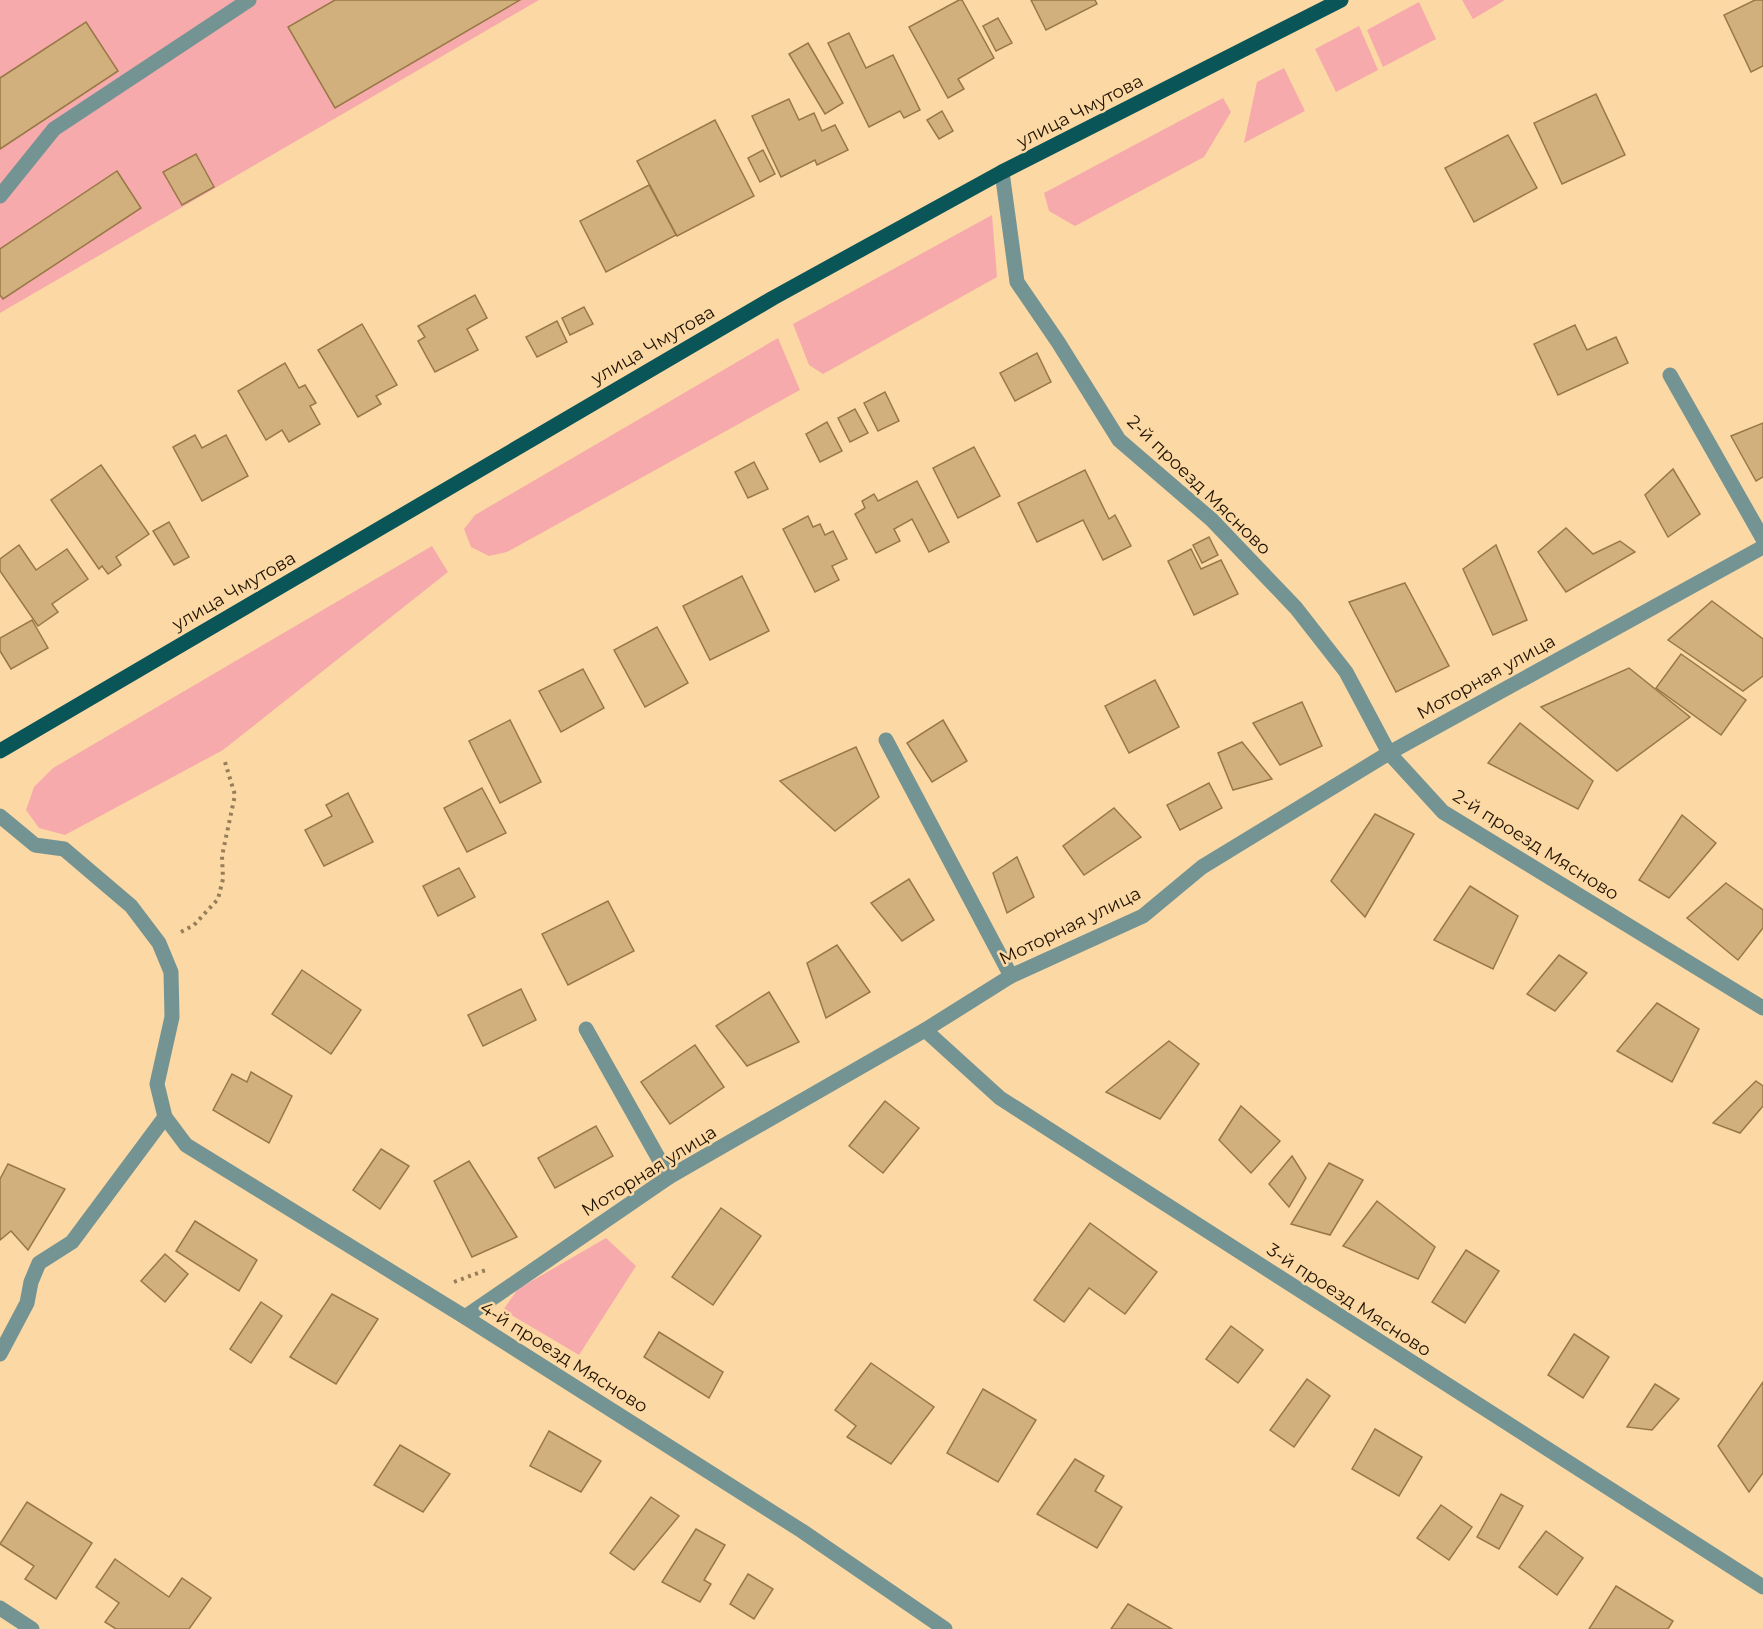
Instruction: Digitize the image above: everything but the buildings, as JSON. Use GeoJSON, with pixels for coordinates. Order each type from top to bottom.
{"type":"FeatureCollection","features":[{"type":"Feature","properties":{"kind":"main road","name":"улица Чмутова"},"geometry":{"type":"LineString","coordinates":[[0,751],[772,298],[1002,172],[1341,0]]}},
{"type":"Feature","properties":{"kind":"street"},"geometry":{"type":"LineString","coordinates":[[0,196],[54,129],[249,0]]}},
{"type":"Feature","properties":{"kind":"street","name":"2-й проезд Мясново"},"geometry":{"type":"LineString","coordinates":[[1002,172],[1017,282],[1058,342],[1119,440],[1212,520],[1296,608],[1346,672],[1389,753],[1443,812],[1763,1008]]}},
{"type":"Feature","properties":{"kind":"street"},"geometry":{"type":"LineString","coordinates":[[1670,375],[1763,539]]}},
{"type":"Feature","properties":{"kind":"street","name":"Моторная улица"},"geometry":{"type":"LineString","coordinates":[[465,1317],[669,1178],[926,1030],[1011,976],[1143,916],[1202,867],[1389,753],[1763,547]]}},
{"type":"Feature","properties":{"kind":"street"},"geometry":{"type":"LineString","coordinates":[[886,740],[1011,976]]}},
{"type":"Feature","properties":{"kind":"street"},"geometry":{"type":"LineString","coordinates":[[0,816],[35,845],[64,849],[131,906],[159,943],[171,972],[172,1017],[157,1084],[165,1117],[72,1242],[39,1263],[31,1282],[27,1303],[0,1354]]}},
{"type":"Feature","properties":{"kind":"street"},"geometry":{"type":"LineString","coordinates":[[586,1029],[669,1178]]}},
{"type":"Feature","properties":{"kind":"street","name":"3-й проезд Мясново"},"geometry":{"type":"LineString","coordinates":[[926,1030],[1000,1098],[1763,1587]]}},
{"type":"Feature","properties":{"kind":"street","name":"4-й проезд Мясново"},"geometry":{"type":"LineString","coordinates":[[165,1117],[186,1145],[465,1317],[802,1531],[945,1629]]}},
{"type":"Feature","properties":{"kind":"street"},"geometry":{"type":"LineString","coordinates":[[0,1608],[32,1629]]}},
{"type":"Feature","properties":{"kind":"path"},"geometry":{"type":"LineString","coordinates":[[159,943],[194,925],[218,899],[223,879],[222,856],[235,795],[225,762]]}},
{"type":"Feature","properties":{"kind":"shaded area"},"geometry":{"type":"Polygon","coordinates":[[[0,0],[539,0],[0,313],[0,0]]]}},
{"type":"Feature","properties":{"kind":"shaded area"},"geometry":{"type":"Polygon","coordinates":[[[1462,0],[1505,0],[1473,19],[1462,0]]]}},
{"type":"Feature","properties":{"kind":"shaded area"},"geometry":{"type":"Polygon","coordinates":[[[1419,2],[1436,39],[1383,67],[1367,30],[1419,2]]]}},
{"type":"Feature","properties":{"kind":"shaded area"},"geometry":{"type":"Polygon","coordinates":[[[1359,26],[1378,70],[1336,92],[1315,49],[1359,26]]]}},
{"type":"Feature","properties":{"kind":"shaded area"},"geometry":{"type":"Polygon","coordinates":[[[1284,68],[1305,111],[1244,143],[1257,82],[1284,68]]]}},
{"type":"Feature","properties":{"kind":"shaded area"},"geometry":{"type":"Polygon","coordinates":[[[1223,98],[1231,112],[1204,157],[1075,226],[1049,211],[1044,193],[1223,98]]]}},
{"type":"Feature","properties":{"kind":"shaded area"},"geometry":{"type":"Polygon","coordinates":[[[992,215],[997,277],[823,374],[809,365],[793,324],[992,215]]]}},
{"type":"Feature","properties":{"kind":"shaded area"},"geometry":{"type":"Polygon","coordinates":[[[778,338],[800,390],[507,552],[489,556],[471,547],[464,529],[475,515],[778,338]]]}},
{"type":"Feature","properties":{"kind":"shaded area"},"geometry":{"type":"Polygon","coordinates":[[[432,546],[448,572],[223,750],[65,835],[39,828],[26,810],[34,787],[53,768],[432,546]]]}},
{"type":"Feature","properties":{"kind":"shaded area"},"geometry":{"type":"Polygon","coordinates":[[[606,1238],[636,1266],[579,1355],[503,1310],[518,1289],[606,1238]]]}}]}
